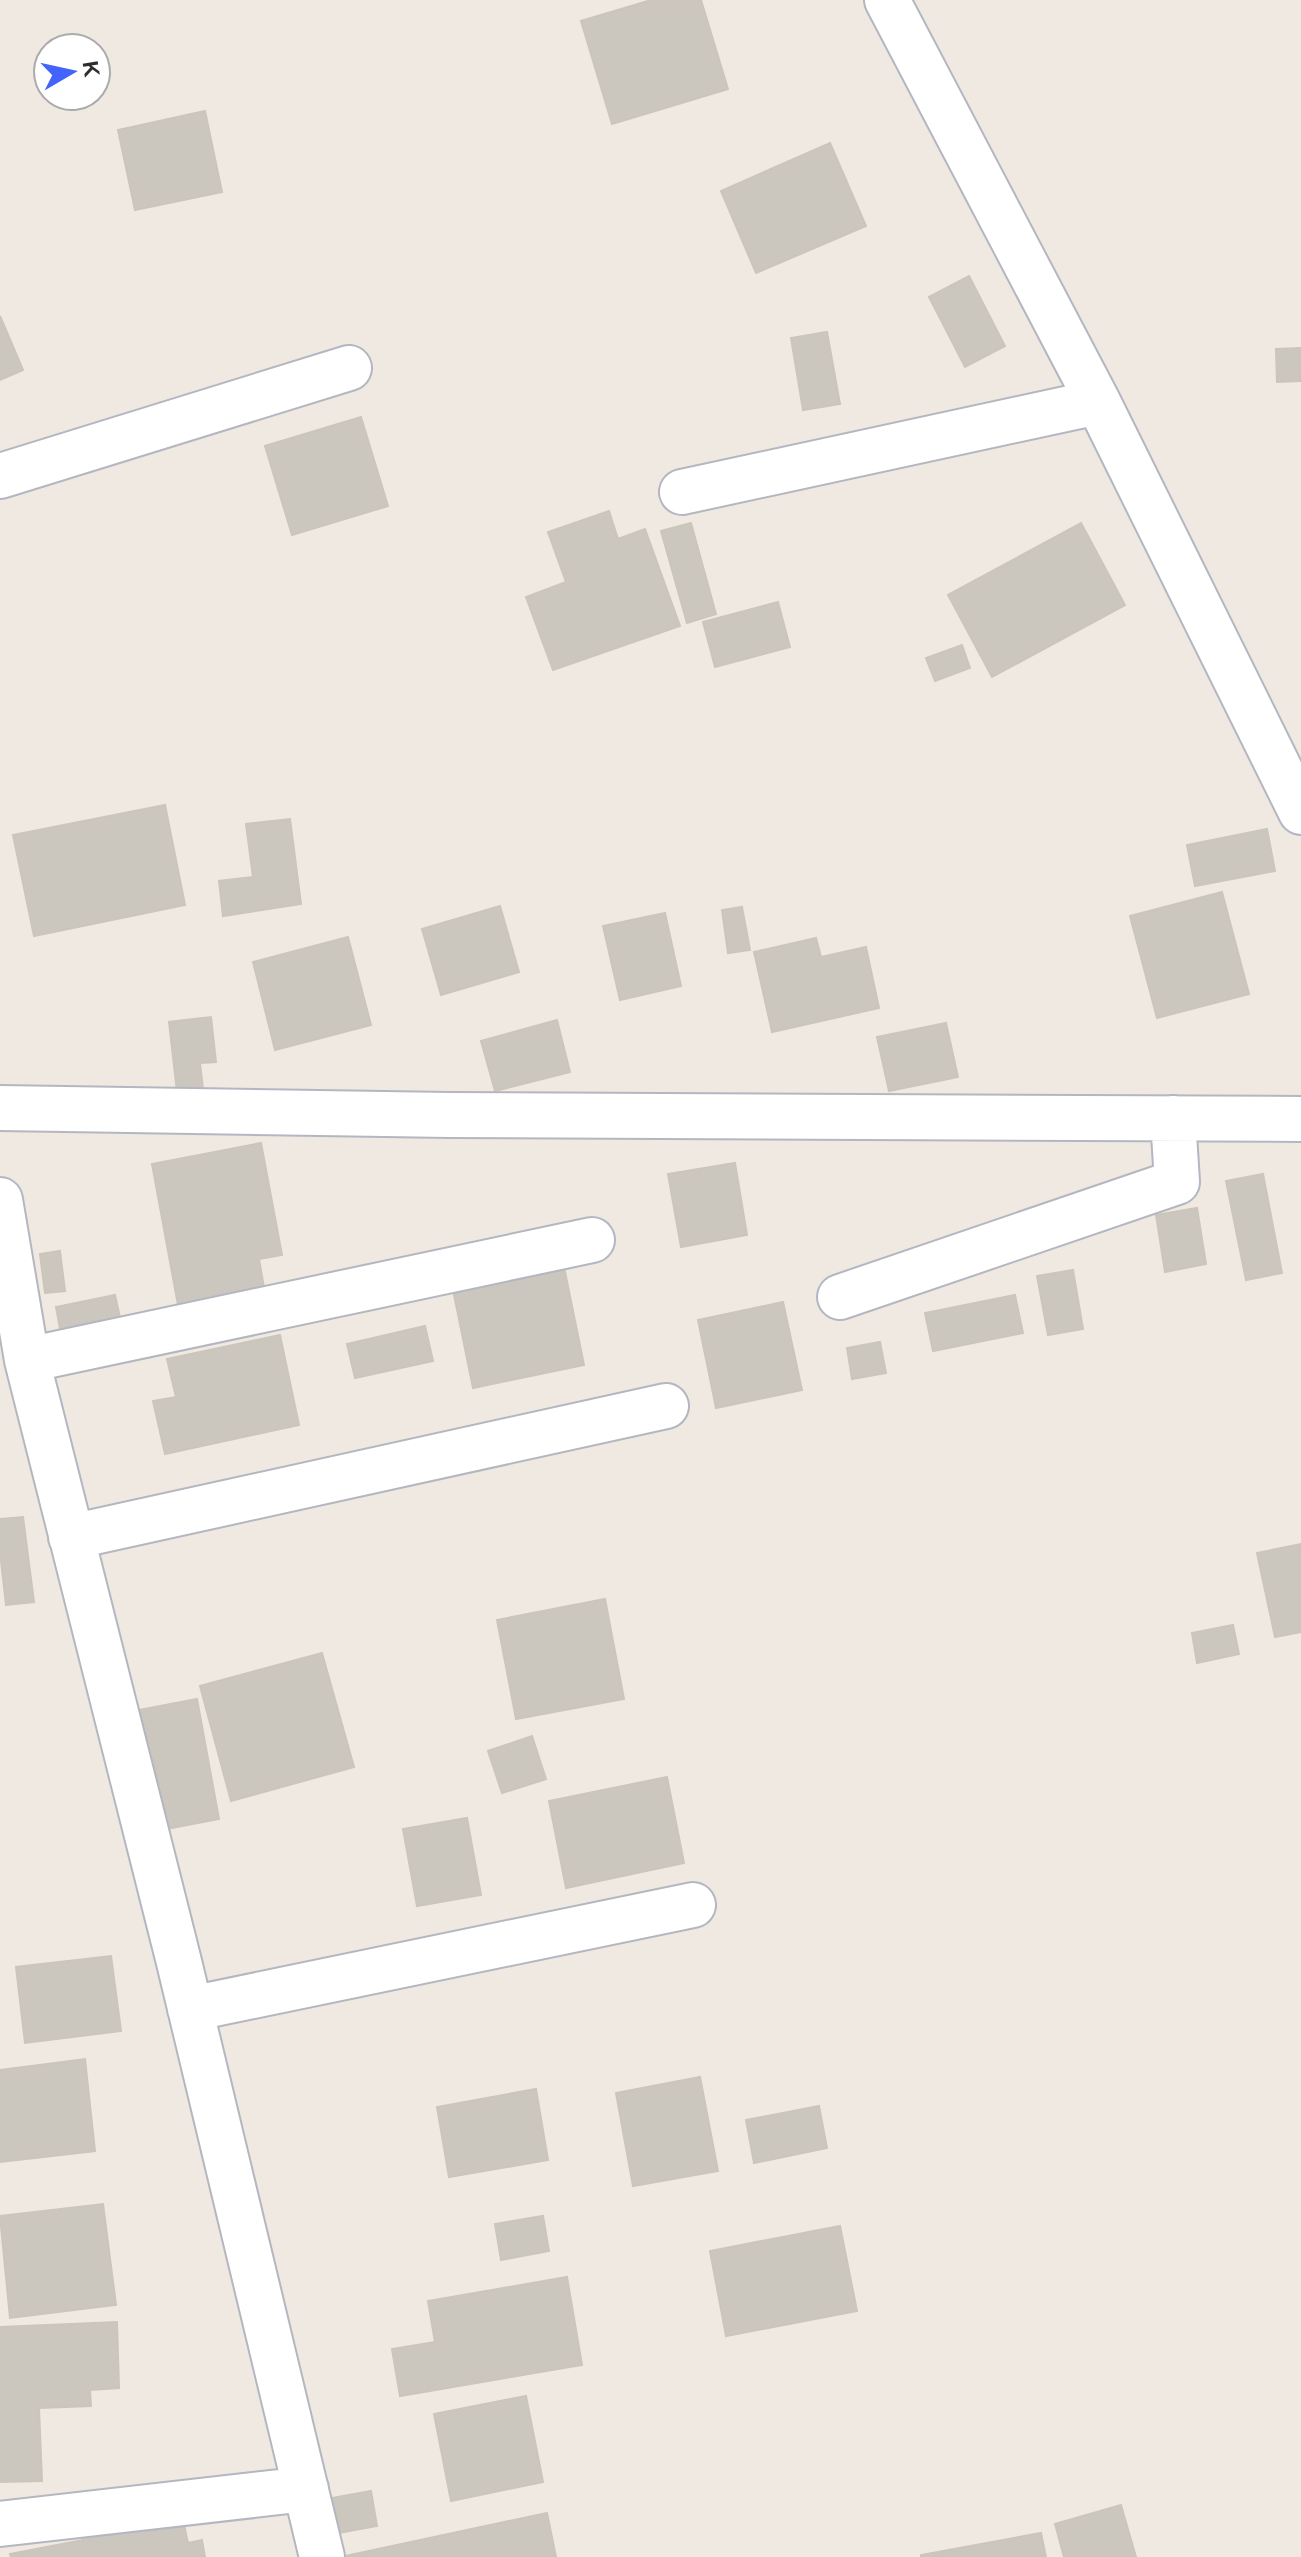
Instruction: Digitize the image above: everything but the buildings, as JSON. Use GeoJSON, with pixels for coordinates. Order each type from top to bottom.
{"type":"FeatureCollection","features":[{"type":"Feature","properties":{"kind":"street"},"geometry":{"type":"LineString","coordinates":[[887,0],[1098,402],[1301,812]]}},
{"type":"Feature","properties":{"kind":"street"},"geometry":{"type":"LineString","coordinates":[[0,476],[349,368]]}},
{"type":"Feature","properties":{"kind":"street"},"geometry":{"type":"LineString","coordinates":[[682,492],[1098,402]]}},
{"type":"Feature","properties":{"kind":"street"},"geometry":{"type":"LineString","coordinates":[[0,1108],[449,1115],[1301,1119]]}},
{"type":"Feature","properties":{"kind":"street"},"geometry":{"type":"LineString","coordinates":[[840,1297],[1177,1182],[1173,1118]]}},
{"type":"Feature","properties":{"kind":"street"},"geometry":{"type":"LineString","coordinates":[[0,1200],[27,1360],[190,2009],[322,2557]]}},
{"type":"Feature","properties":{"kind":"street"},"geometry":{"type":"LineString","coordinates":[[27,1360],[592,1240]]}},
{"type":"Feature","properties":{"kind":"street"},"geometry":{"type":"LineString","coordinates":[[71,1537],[666,1406]]}},
{"type":"Feature","properties":{"kind":"street"},"geometry":{"type":"LineString","coordinates":[[190,2009],[693,1905]]}},
{"type":"Feature","properties":{"kind":"street"},"geometry":{"type":"LineString","coordinates":[[0,2524],[306,2489]]}}]}
